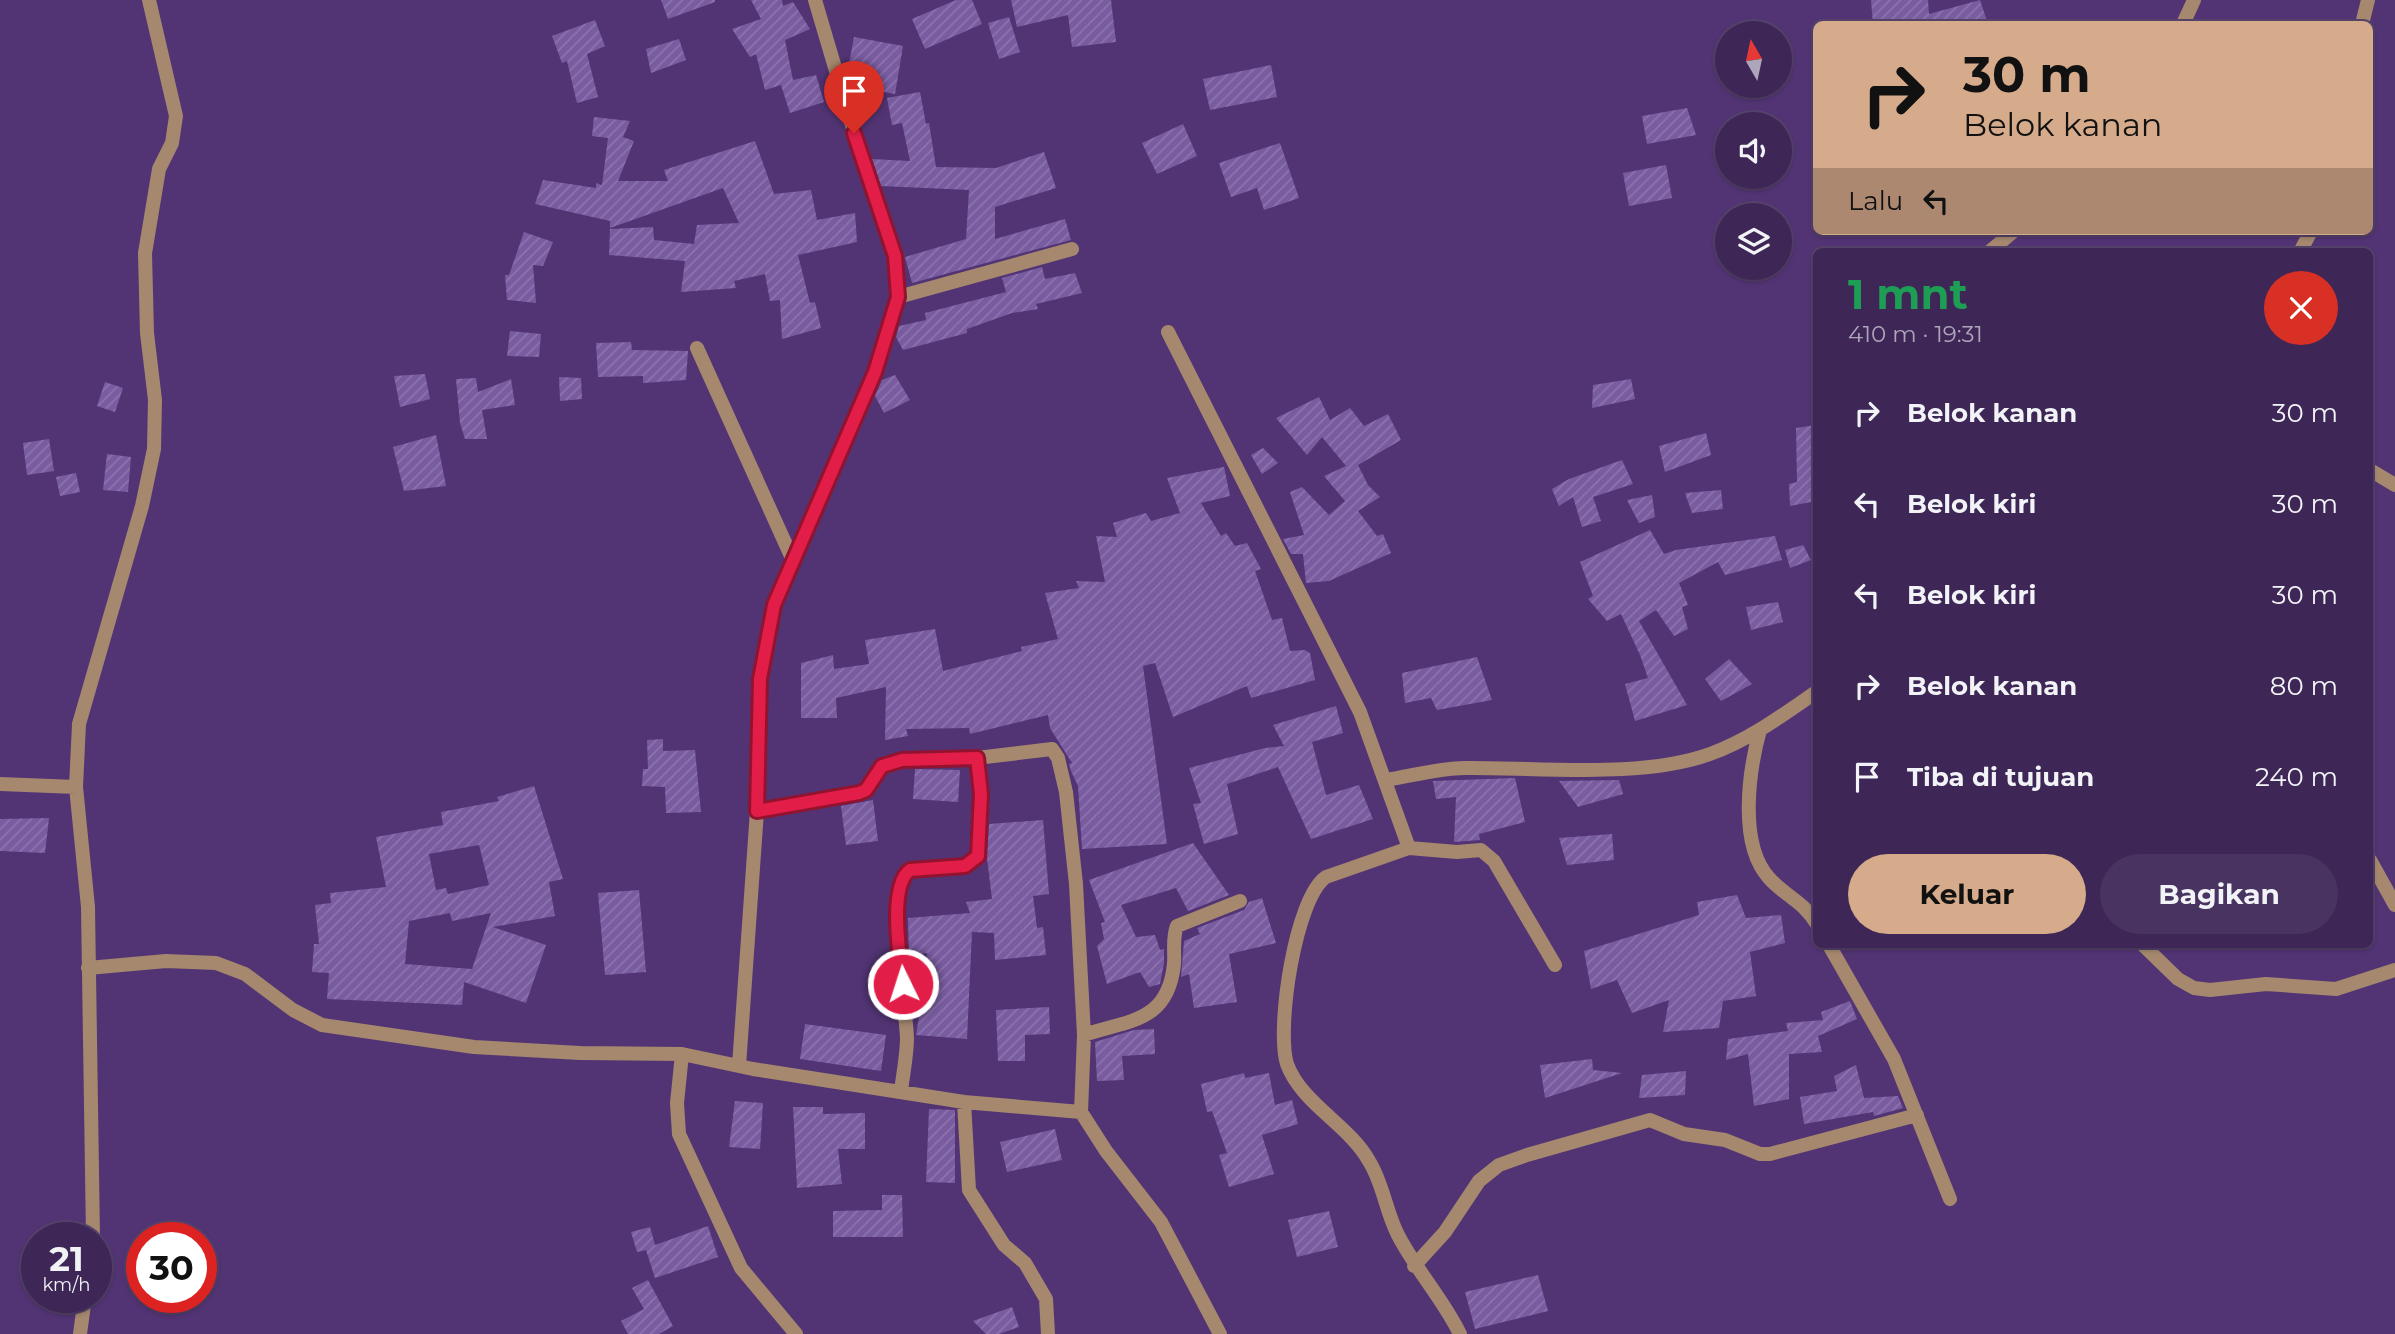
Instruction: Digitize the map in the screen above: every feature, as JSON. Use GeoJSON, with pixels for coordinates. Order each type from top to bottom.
{"type":"FeatureCollection","features":[{"type":"Feature","properties":{"kind":"street"},"geometry":{"type":"LineString","coordinates":[[93,1222],[89,907],[75,787],[79,724],[142,506],[154,449],[155,400],[147,333],[145,253],[159,169],[172,143],[176,116],[149,0]]}},
{"type":"Feature","properties":{"kind":"street"},"geometry":{"type":"LineString","coordinates":[[739,1066],[757,811],[760,679],[774,605],[792,558],[824,493],[850,423],[875,372],[898,297],[895,256],[862,159],[815,0]]}},
{"type":"Feature","properties":{"kind":"street"},"geometry":{"type":"LineString","coordinates":[[2184,21],[2194,0]]}},
{"type":"Feature","properties":{"kind":"street"},"geometry":{"type":"LineString","coordinates":[[2362,21],[2368,0]]}},
{"type":"Feature","properties":{"kind":"street"},"geometry":{"type":"LineString","coordinates":[[1994,248],[2009,235]]}},
{"type":"Feature","properties":{"kind":"street"},"geometry":{"type":"LineString","coordinates":[[898,297],[1072,249]]}},
{"type":"Feature","properties":{"kind":"street"},"geometry":{"type":"LineString","coordinates":[[1168,332],[1360,712],[1409,848]]}},
{"type":"Feature","properties":{"kind":"street"},"geometry":{"type":"LineString","coordinates":[[697,348],[792,558]]}},
{"type":"Feature","properties":{"kind":"street"},"geometry":{"type":"LineString","coordinates":[[2373,472],[2395,485]]}},
{"type":"Feature","properties":{"kind":"street"},"geometry":{"type":"LineString","coordinates":[[1386,780],[1463,768],[1562,771],[1686,761],[1712,754],[1760,730],[1813,694]]}},
{"type":"Feature","properties":{"kind":"street"},"geometry":{"type":"LineString","coordinates":[[1760,730],[1751,763],[1750,816],[1754,851],[1769,878],[1794,898],[1813,920]]}},
{"type":"Feature","properties":{"kind":"street"},"geometry":{"type":"LineString","coordinates":[[757,811],[859,793],[866,790],[882,766],[902,760],[977,758],[1052,749],[1058,758],[1066,792],[1076,884],[1084,1035],[1081,1112],[1106,1151],[1161,1222],[1220,1334]]}},
{"type":"Feature","properties":{"kind":"street"},"geometry":{"type":"LineString","coordinates":[[901,1091],[907,1040],[897,915],[900,881],[910,870],[965,866],[978,856],[981,794],[977,758]]}},
{"type":"Feature","properties":{"kind":"street"},"geometry":{"type":"LineString","coordinates":[[0,784],[75,787]]}},
{"type":"Feature","properties":{"kind":"street"},"geometry":{"type":"LineString","coordinates":[[1460,1334],[1414,1266],[1396,1231],[1370,1161],[1351,1136],[1295,1081],[1287,1063],[1282,1034],[1283,1002],[1301,924],[1316,885],[1339,871],[1409,848],[1486,851],[1555,965]]}},
{"type":"Feature","properties":{"kind":"street"},"geometry":{"type":"LineString","coordinates":[[2373,865],[2395,905]]}},
{"type":"Feature","properties":{"kind":"street"},"geometry":{"type":"LineString","coordinates":[[1084,1035],[1130,1024],[1156,1008],[1170,982],[1177,926],[1240,901]]}},
{"type":"Feature","properties":{"kind":"street"},"geometry":{"type":"LineString","coordinates":[[1831,948],[1894,1059],[1951,1199]]}},
{"type":"Feature","properties":{"kind":"street"},"geometry":{"type":"LineString","coordinates":[[2146,948],[2178,979],[2194,988],[2210,990],[2266,984],[2336,989],[2395,970]]}},
{"type":"Feature","properties":{"kind":"street"},"geometry":{"type":"LineString","coordinates":[[88,968],[166,961],[216,963],[245,975],[293,1010],[322,1025],[486,1048],[682,1054],[739,1066],[964,1102],[1081,1112]]}},
{"type":"Feature","properties":{"kind":"street"},"geometry":{"type":"LineString","coordinates":[[682,1054],[677,1103],[679,1134],[741,1268],[796,1334]]}},
{"type":"Feature","properties":{"kind":"street"},"geometry":{"type":"LineString","coordinates":[[964,1102],[968,1190],[1004,1245],[1025,1264],[1046,1299],[1048,1334]]}},
{"type":"Feature","properties":{"kind":"street"},"geometry":{"type":"LineString","coordinates":[[1414,1266],[1444,1232],[1479,1181],[1499,1165],[1601,1132],[1650,1119],[1684,1134],[1725,1140],[1760,1154],[1770,1154],[1917,1115]]}},
{"type":"Feature","properties":{"kind":"street"},"geometry":{"type":"LineString","coordinates":[[80,1334],[83,1313]]}},
{"type":"Feature","properties":{"kind":"building"},"geometry":{"type":"Polygon","coordinates":[[[661,0],[715,0],[715,2],[668,19],[661,0]]]}},
{"type":"Feature","properties":{"kind":"building"},"geometry":{"type":"Polygon","coordinates":[[[751,0],[782,0],[783,6],[793,2],[810,29],[785,40],[793,80],[816,75],[824,102],[790,113],[781,85],[765,90],[756,54],[750,57],[732,29],[761,19],[751,0]]]}},
{"type":"Feature","properties":{"kind":"building"},"geometry":{"type":"Polygon","coordinates":[[[956,0],[972,0],[982,24],[925,49],[912,19],[956,0]]]}},
{"type":"Feature","properties":{"kind":"building"},"geometry":{"type":"Polygon","coordinates":[[[1011,0],[1111,0],[1116,42],[1072,47],[1068,15],[1017,27],[1011,0]]]}},
{"type":"Feature","properties":{"kind":"building"},"geometry":{"type":"Polygon","coordinates":[[[1871,0],[1928,0],[1929,14],[1980,0],[1987,21],[1873,21],[1871,0]]]}},
{"type":"Feature","properties":{"kind":"building"},"geometry":{"type":"Polygon","coordinates":[[[1009,17],[1020,52],[999,59],[988,23],[1009,17]]]}},
{"type":"Feature","properties":{"kind":"building"},"geometry":{"type":"Polygon","coordinates":[[[595,20],[605,46],[587,54],[598,97],[577,103],[567,61],[562,63],[552,36],[595,20]]]}},
{"type":"Feature","properties":{"kind":"building"},"geometry":{"type":"Polygon","coordinates":[[[854,37],[903,46],[895,94],[851,86],[847,74],[854,37]]]}},
{"type":"Feature","properties":{"kind":"building"},"geometry":{"type":"Polygon","coordinates":[[[679,39],[686,60],[651,73],[646,49],[679,39]]]}},
{"type":"Feature","properties":{"kind":"building"},"geometry":{"type":"Polygon","coordinates":[[[1271,65],[1277,97],[1210,110],[1203,79],[1271,65]]]}},
{"type":"Feature","properties":{"kind":"building"},"geometry":{"type":"Polygon","coordinates":[[[920,92],[926,124],[929,123],[936,167],[996,168],[1044,152],[1056,188],[995,207],[995,239],[1065,219],[1071,240],[912,283],[905,257],[966,239],[969,190],[881,186],[872,159],[910,161],[902,123],[892,125],[887,98],[920,92]]]}},
{"type":"Feature","properties":{"kind":"building"},"geometry":{"type":"Polygon","coordinates":[[[1687,108],[1696,135],[1647,144],[1642,116],[1687,108]]]}},
{"type":"Feature","properties":{"kind":"building"},"geometry":{"type":"Polygon","coordinates":[[[594,117],[630,121],[623,137],[634,141],[618,181],[668,181],[664,170],[755,141],[774,194],[811,190],[817,220],[855,213],[857,242],[798,255],[810,303],[815,302],[821,328],[782,339],[780,300],[770,301],[765,274],[734,281],[736,288],[681,292],[685,261],[609,255],[610,229],[653,227],[654,240],[694,244],[697,225],[739,223],[723,188],[610,228],[610,221],[535,204],[543,180],[596,188],[596,183],[602,185],[608,138],[592,136],[594,117]]]}},
{"type":"Feature","properties":{"kind":"building"},"geometry":{"type":"Polygon","coordinates":[[[1183,124],[1197,156],[1157,174],[1142,143],[1183,124]]]}},
{"type":"Feature","properties":{"kind":"building"},"geometry":{"type":"Polygon","coordinates":[[[1280,143],[1299,198],[1264,210],[1257,188],[1231,197],[1219,163],[1280,143]]]}},
{"type":"Feature","properties":{"kind":"building"},"geometry":{"type":"Polygon","coordinates":[[[1666,165],[1672,198],[1629,206],[1623,173],[1666,165]]]}},
{"type":"Feature","properties":{"kind":"building"},"geometry":{"type":"Polygon","coordinates":[[[524,232],[553,242],[543,266],[533,265],[536,303],[507,300],[505,275],[509,275],[524,232]]]}},
{"type":"Feature","properties":{"kind":"building"},"geometry":{"type":"Polygon","coordinates":[[[1042,267],[1045,279],[1075,273],[1082,293],[1036,304],[1038,309],[1012,313],[967,329],[967,333],[903,350],[896,337],[899,326],[926,320],[925,313],[1006,292],[1002,278],[1042,267]]]}},
{"type":"Feature","properties":{"kind":"building"},"geometry":{"type":"Polygon","coordinates":[[[510,331],[541,334],[539,357],[507,356],[510,331]]]}},
{"type":"Feature","properties":{"kind":"building"},"geometry":{"type":"Polygon","coordinates":[[[631,342],[632,350],[688,351],[686,380],[643,383],[643,376],[598,377],[596,343],[631,342]]]}},
{"type":"Feature","properties":{"kind":"building"},"geometry":{"type":"Polygon","coordinates":[[[425,374],[430,399],[400,407],[394,376],[425,374]]]}},
{"type":"Feature","properties":{"kind":"building"},"geometry":{"type":"Polygon","coordinates":[[[895,375],[910,400],[884,413],[875,396],[882,380],[895,375]]]}},
{"type":"Feature","properties":{"kind":"building"},"geometry":{"type":"Polygon","coordinates":[[[559,377],[581,378],[582,399],[560,401],[559,377]]]}},
{"type":"Feature","properties":{"kind":"building"},"geometry":{"type":"Polygon","coordinates":[[[476,378],[478,392],[511,379],[515,405],[482,410],[487,439],[465,439],[460,423],[456,379],[476,378]]]}},
{"type":"Feature","properties":{"kind":"building"},"geometry":{"type":"Polygon","coordinates":[[[1631,379],[1635,399],[1592,408],[1593,385],[1631,379]]]}},
{"type":"Feature","properties":{"kind":"building"},"geometry":{"type":"Polygon","coordinates":[[[105,382],[123,388],[115,412],[97,406],[105,382]]]}},
{"type":"Feature","properties":{"kind":"building"},"geometry":{"type":"Polygon","coordinates":[[[1319,397],[1330,420],[1350,408],[1364,426],[1388,414],[1401,440],[1358,465],[1368,485],[1380,497],[1358,511],[1377,536],[1383,534],[1391,553],[1329,581],[1306,583],[1303,554],[1291,554],[1283,539],[1304,535],[1290,492],[1302,487],[1329,515],[1345,501],[1324,476],[1346,466],[1322,437],[1307,455],[1276,418],[1319,397]]]}},
{"type":"Feature","properties":{"kind":"building"},"geometry":{"type":"Polygon","coordinates":[[[1813,425],[1813,502],[1790,506],[1789,484],[1797,482],[1796,428],[1813,425]]]}},
{"type":"Feature","properties":{"kind":"building"},"geometry":{"type":"Polygon","coordinates":[[[1706,433],[1711,455],[1665,472],[1659,446],[1706,433]]]}},
{"type":"Feature","properties":{"kind":"building"},"geometry":{"type":"Polygon","coordinates":[[[436,435],[446,486],[404,491],[393,447],[436,435]]]}},
{"type":"Feature","properties":{"kind":"building"},"geometry":{"type":"Polygon","coordinates":[[[49,439],[54,471],[27,475],[23,443],[49,439]]]}},
{"type":"Feature","properties":{"kind":"building"},"geometry":{"type":"Polygon","coordinates":[[[1263,448],[1278,463],[1262,474],[1251,455],[1263,448]]]}},
{"type":"Feature","properties":{"kind":"building"},"geometry":{"type":"Polygon","coordinates":[[[107,454],[131,457],[128,492],[103,490],[107,454]]]}},
{"type":"Feature","properties":{"kind":"building"},"geometry":{"type":"Polygon","coordinates":[[[1622,460],[1633,484],[1593,497],[1601,521],[1582,527],[1573,497],[1559,506],[1552,489],[1569,479],[1622,460]]]}},
{"type":"Feature","properties":{"kind":"building"},"geometry":{"type":"Polygon","coordinates":[[[1224,467],[1230,496],[1201,503],[1221,536],[1226,533],[1235,546],[1247,543],[1261,569],[1255,571],[1272,620],[1282,618],[1290,651],[1305,650],[1310,653],[1315,680],[1251,698],[1247,686],[1173,717],[1155,663],[1143,666],[1167,844],[1082,849],[1078,786],[1069,764],[1072,763],[1050,728],[1048,715],[970,734],[969,728],[906,729],[908,736],[885,740],[886,687],[836,698],[837,718],[801,718],[801,663],[833,655],[834,669],[869,664],[865,640],[935,629],[943,671],[1022,651],[1021,647],[1058,639],[1045,593],[1079,588],[1076,581],[1105,582],[1096,536],[1117,537],[1113,523],[1146,513],[1151,521],[1180,513],[1167,478],[1224,467]]]}},
{"type":"Feature","properties":{"kind":"building"},"geometry":{"type":"Polygon","coordinates":[[[76,473],[80,492],[60,496],[56,477],[76,473]]]}},
{"type":"Feature","properties":{"kind":"building"},"geometry":{"type":"Polygon","coordinates":[[[1721,490],[1723,509],[1692,513],[1685,493],[1721,490]]]}},
{"type":"Feature","properties":{"kind":"building"},"geometry":{"type":"Polygon","coordinates":[[[1652,495],[1655,517],[1639,523],[1627,500],[1652,495]]]}},
{"type":"Feature","properties":{"kind":"building"},"geometry":{"type":"Polygon","coordinates":[[[1650,530],[1664,554],[1775,536],[1782,560],[1725,575],[1718,562],[1679,583],[1688,605],[1682,607],[1688,629],[1674,636],[1656,610],[1639,621],[1687,705],[1635,721],[1625,684],[1648,678],[1621,614],[1607,621],[1588,599],[1593,596],[1580,562],[1650,530]]]}},
{"type":"Feature","properties":{"kind":"building"},"geometry":{"type":"Polygon","coordinates":[[[1803,545],[1811,560],[1790,568],[1785,550],[1803,545]]]}},
{"type":"Feature","properties":{"kind":"building"},"geometry":{"type":"Polygon","coordinates":[[[1778,602],[1783,622],[1751,630],[1746,607],[1778,602]]]}},
{"type":"Feature","properties":{"kind":"building"},"geometry":{"type":"Polygon","coordinates":[[[1477,657],[1492,700],[1437,710],[1431,698],[1405,703],[1402,673],[1477,657]]]}},
{"type":"Feature","properties":{"kind":"building"},"geometry":{"type":"Polygon","coordinates":[[[1729,659],[1752,684],[1721,701],[1705,679],[1729,659]]]}},
{"type":"Feature","properties":{"kind":"building"},"geometry":{"type":"Polygon","coordinates":[[[1336,706],[1343,733],[1312,742],[1326,795],[1359,785],[1373,819],[1311,839],[1278,767],[1227,784],[1238,834],[1204,844],[1193,804],[1201,803],[1189,768],[1265,748],[1284,746],[1273,725],[1336,706]]]}},
{"type":"Feature","properties":{"kind":"building"},"geometry":{"type":"Polygon","coordinates":[[[663,739],[663,751],[695,750],[701,812],[666,813],[665,787],[642,786],[643,769],[648,769],[647,740],[663,739]]]}},
{"type":"Feature","properties":{"kind":"building"},"geometry":{"type":"Polygon","coordinates":[[[915,769],[960,770],[958,802],[913,799],[915,769]]]}},
{"type":"Feature","properties":{"kind":"building"},"geometry":{"type":"Polygon","coordinates":[[[1515,778],[1525,822],[1479,834],[1480,840],[1454,842],[1456,797],[1436,799],[1433,781],[1515,778]]]}},
{"type":"Feature","properties":{"kind":"building"},"geometry":{"type":"Polygon","coordinates":[[[1619,780],[1623,794],[1578,807],[1559,781],[1619,780]]]}},
{"type":"Feature","properties":{"kind":"building"},"geometry":{"type":"Polygon","coordinates":[[[534,786],[563,879],[549,882],[555,916],[493,927],[546,945],[526,1003],[464,982],[462,1005],[327,999],[329,973],[312,972],[314,944],[319,944],[315,905],[331,903],[330,893],[386,887],[376,837],[443,825],[441,812],[499,801],[497,797],[534,786]],[[479,845],[429,854],[436,890],[446,888],[448,894],[489,885],[479,845]],[[450,913],[409,921],[405,964],[472,969],[491,913],[452,921],[450,913]]]}},
{"type":"Feature","properties":{"kind":"building"},"geometry":{"type":"Polygon","coordinates":[[[873,800],[878,841],[846,845],[841,806],[873,800]]]}},
{"type":"Feature","properties":{"kind":"building"},"geometry":{"type":"Polygon","coordinates":[[[49,818],[45,853],[0,851],[0,819],[49,818]]]}},
{"type":"Feature","properties":{"kind":"building"},"geometry":{"type":"Polygon","coordinates":[[[1043,820],[1049,894],[1033,896],[1037,928],[1043,927],[1046,955],[995,960],[994,933],[972,932],[967,1039],[916,1035],[922,1000],[928,1001],[927,953],[909,955],[908,918],[970,913],[966,902],[992,899],[987,858],[989,824],[1043,820]]]}},
{"type":"Feature","properties":{"kind":"building"},"geometry":{"type":"Polygon","coordinates":[[[1612,834],[1614,860],[1567,865],[1559,838],[1612,834]]]}},
{"type":"Feature","properties":{"kind":"building"},"geometry":{"type":"Polygon","coordinates":[[[1193,843],[1229,895],[1188,911],[1176,888],[1121,905],[1136,937],[1155,935],[1160,950],[1164,949],[1164,963],[1160,984],[1149,987],[1140,972],[1107,984],[1097,946],[1104,939],[1101,923],[1105,922],[1089,880],[1193,843]]]}},
{"type":"Feature","properties":{"kind":"building"},"geometry":{"type":"Polygon","coordinates":[[[639,890],[646,972],[605,975],[598,893],[639,890]]]}},
{"type":"Feature","properties":{"kind":"building"},"geometry":{"type":"Polygon","coordinates":[[[1737,895],[1746,918],[1781,915],[1785,943],[1750,952],[1756,996],[1723,1001],[1719,1028],[1663,1032],[1669,1000],[1632,1013],[1617,980],[1591,989],[1584,951],[1699,915],[1697,902],[1737,895]]]}},
{"type":"Feature","properties":{"kind":"building"},"geometry":{"type":"Polygon","coordinates":[[[1262,898],[1276,943],[1229,954],[1237,1002],[1194,1008],[1189,974],[1181,977],[1184,941],[1200,934],[1197,928],[1244,910],[1249,902],[1262,898]]]}},
{"type":"Feature","properties":{"kind":"building"},"geometry":{"type":"Polygon","coordinates":[[[1850,1001],[1857,1019],[1818,1036],[1822,1052],[1789,1054],[1789,1099],[1754,1106],[1748,1054],[1726,1060],[1728,1039],[1788,1031],[1786,1023],[1823,1020],[1821,1012],[1850,1001]]]}},
{"type":"Feature","properties":{"kind":"building"},"geometry":{"type":"Polygon","coordinates":[[[1049,1007],[1050,1034],[1025,1035],[1025,1061],[998,1061],[996,1010],[1049,1007]]]}},
{"type":"Feature","properties":{"kind":"building"},"geometry":{"type":"Polygon","coordinates":[[[805,1024],[886,1035],[881,1071],[800,1059],[805,1024]]]}},
{"type":"Feature","properties":{"kind":"building"},"geometry":{"type":"Polygon","coordinates":[[[1154,1029],[1155,1054],[1122,1056],[1124,1080],[1097,1081],[1095,1042],[1134,1030],[1154,1029]]]}},
{"type":"Feature","properties":{"kind":"building"},"geometry":{"type":"Polygon","coordinates":[[[1592,1059],[1593,1070],[1622,1073],[1545,1098],[1540,1065],[1592,1059]]]}},
{"type":"Feature","properties":{"kind":"building"},"geometry":{"type":"Polygon","coordinates":[[[1856,1065],[1864,1098],[1898,1096],[1903,1108],[1874,1116],[1873,1112],[1804,1124],[1800,1097],[1837,1091],[1834,1076],[1856,1065]]]}},
{"type":"Feature","properties":{"kind":"building"},"geometry":{"type":"Polygon","coordinates":[[[1686,1071],[1685,1095],[1639,1098],[1642,1075],[1686,1071]]]}},
{"type":"Feature","properties":{"kind":"building"},"geometry":{"type":"Polygon","coordinates":[[[1244,1073],[1245,1078],[1269,1073],[1275,1105],[1292,1100],[1298,1124],[1262,1135],[1274,1174],[1229,1187],[1219,1155],[1227,1153],[1212,1111],[1207,1112],[1201,1084],[1244,1073]]]}},
{"type":"Feature","properties":{"kind":"building"},"geometry":{"type":"Polygon","coordinates":[[[735,1101],[763,1103],[760,1149],[729,1147],[735,1101]]]}},
{"type":"Feature","properties":{"kind":"building"},"geometry":{"type":"Polygon","coordinates":[[[793,1107],[823,1107],[823,1114],[865,1113],[865,1149],[838,1149],[842,1184],[797,1188],[793,1107]]]}},
{"type":"Feature","properties":{"kind":"building"},"geometry":{"type":"Polygon","coordinates":[[[929,1109],[955,1110],[955,1183],[926,1182],[929,1109]]]}},
{"type":"Feature","properties":{"kind":"building"},"geometry":{"type":"Polygon","coordinates":[[[1055,1129],[1062,1160],[1007,1172],[1000,1142],[1055,1129]]]}},
{"type":"Feature","properties":{"kind":"building"},"geometry":{"type":"Polygon","coordinates":[[[882,1195],[902,1195],[903,1237],[833,1237],[833,1211],[882,1210],[882,1195]]]}},
{"type":"Feature","properties":{"kind":"building"},"geometry":{"type":"Polygon","coordinates":[[[1329,1211],[1338,1247],[1297,1257],[1288,1220],[1329,1211]]]}},
{"type":"Feature","properties":{"kind":"building"},"geometry":{"type":"Polygon","coordinates":[[[708,1226],[718,1257],[655,1278],[646,1250],[637,1252],[631,1232],[650,1227],[655,1245],[708,1226]]]}},
{"type":"Feature","properties":{"kind":"building"},"geometry":{"type":"Polygon","coordinates":[[[1538,1275],[1548,1311],[1475,1329],[1465,1292],[1538,1275]]]}},
{"type":"Feature","properties":{"kind":"building"},"geometry":{"type":"Polygon","coordinates":[[[648,1280],[673,1326],[659,1334],[628,1334],[621,1321],[644,1309],[632,1288],[648,1280]]]}},
{"type":"Feature","properties":{"kind":"building"},"geometry":{"type":"Polygon","coordinates":[[[1012,1307],[1019,1327],[999,1334],[986,1334],[973,1321],[1012,1307]]]}},
{"type":"Feature","properties":{"kind":"route"},"geometry":{"type":"LineString","coordinates":[[854,133],[895,256],[898,297],[875,372],[850,423],[824,493],[792,558],[774,605],[760,679],[757,811],[838,799],[859,793],[866,790],[882,766],[902,760],[977,758],[981,794],[978,856],[974,862],[965,866],[910,870],[900,881],[897,915],[903,984]]}}]}
